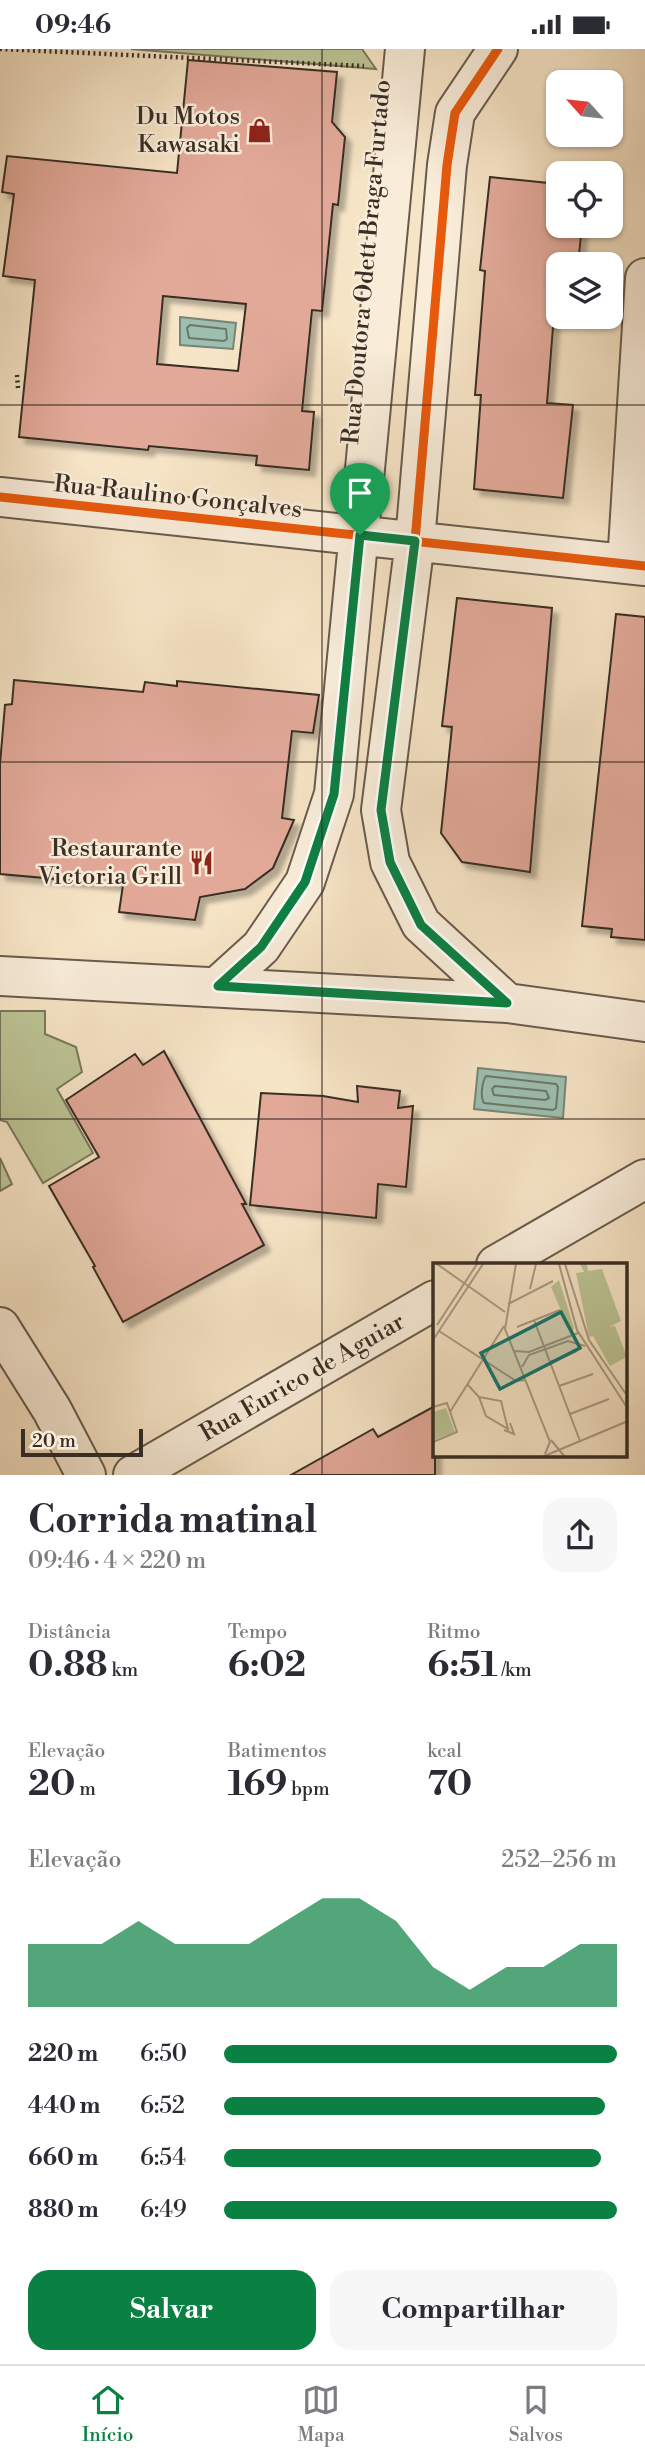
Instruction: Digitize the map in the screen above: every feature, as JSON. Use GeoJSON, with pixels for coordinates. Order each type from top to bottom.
{"type":"FeatureCollection","features":[{"type":"Feature","properties":{"kind":"street"},"geometry":{"type":"LineString","coordinates":[[498,49],[455,113],[449,152],[415,541],[381,810],[390,862],[421,925],[507,1003]]}},
{"type":"Feature","properties":{"kind":"street","name":"Rua Doutora Odett Braga Furtado"},"geometry":{"type":"LineString","coordinates":[[218,986],[261,947],[305,882],[334,794],[404,58]]}},
{"type":"Feature","properties":{"kind":"street"},"geometry":{"type":"LineString","coordinates":[[636,565],[645,278]]}},
{"type":"Feature","properties":{"kind":"street","name":"Rua Raulino Gonçalves"},"geometry":{"type":"LineString","coordinates":[[0,496],[636,565]]}},
{"type":"Feature","properties":{"kind":"street"},"geometry":{"type":"LineString","coordinates":[[0,976],[507,1003],[645,1022]]}},
{"type":"Feature","properties":{"kind":"street"},"geometry":{"type":"LineString","coordinates":[[499,1263],[645,1179]]}},
{"type":"Feature","properties":{"kind":"street","name":"Rua Eurico de Aguiar"},"geometry":{"type":"LineString","coordinates":[[133,1475],[433,1301]]}},
{"type":"Feature","properties":{"kind":"street"},"geometry":{"type":"LineString","coordinates":[[0,1327],[52,1410],[86,1475]]}},
{"type":"Feature","properties":{"kind":"path"},"geometry":{"type":"LineString","coordinates":[[0,50],[404,58]]}},
{"type":"Feature","properties":{"kind":"path"},"geometry":{"type":"LineString","coordinates":[[17,375],[18,388]]}},
{"type":"Feature","properties":{"kind":"green space"},"geometry":{"type":"Polygon","coordinates":[[[131,49],[362,49],[376,69],[131,49]]]}},
{"type":"Feature","properties":{"kind":"green space"},"geometry":{"type":"Polygon","coordinates":[[[0,1011],[45,1011],[45,1034],[76,1047],[82,1072],[57,1089],[93,1153],[43,1183],[7,1122],[0,1120],[0,1011]]]}},
{"type":"Feature","properties":{"kind":"green space"},"geometry":{"type":"Polygon","coordinates":[[[0,1158],[12,1184],[0,1191],[0,1158]]]}},
{"type":"Feature","properties":{"kind":"water"},"geometry":{"type":"Polygon","coordinates":[[[180,317],[236,323],[233,349],[180,345],[180,317]]]}},
{"type":"Feature","properties":{"kind":"water"},"geometry":{"type":"Polygon","coordinates":[[[478,1068],[566,1077],[563,1118],[474,1109],[478,1068]]]}},
{"type":"Feature","properties":{"kind":"building"},"geometry":{"type":"Polygon","coordinates":[[[188,60],[337,72],[332,122],[345,137],[338,205],[333,204],[322,311],[312,310],[302,411],[314,412],[309,470],[256,465],[257,456],[149,446],[148,450],[19,437],[35,280],[3,276],[14,194],[2,192],[7,156],[177,173],[188,60]],[[163,296],[157,364],[238,371],[246,304],[163,296]]]}},
{"type":"Feature","properties":{"kind":"building"},"geometry":{"type":"Polygon","coordinates":[[[490,177],[546,183],[546,238],[581,238],[579,252],[546,252],[546,329],[553,329],[547,403],[573,405],[563,498],[474,489],[481,395],[475,395],[485,271],[480,270],[490,177]]]}},
{"type":"Feature","properties":{"kind":"building"},"geometry":{"type":"Polygon","coordinates":[[[457,598],[552,608],[530,872],[462,862],[441,833],[452,727],[442,726],[457,598]]]}},
{"type":"Feature","properties":{"kind":"building"},"geometry":{"type":"Polygon","coordinates":[[[616,614],[645,617],[645,940],[611,937],[612,929],[582,926],[616,614]]]}},
{"type":"Feature","properties":{"kind":"building"},"geometry":{"type":"Polygon","coordinates":[[[14,680],[143,692],[145,682],[177,686],[177,681],[319,695],[313,733],[292,731],[282,818],[294,820],[273,868],[245,889],[200,897],[195,920],[119,912],[123,885],[0,874],[0,764],[5,705],[12,704],[14,680]]]}},
{"type":"Feature","properties":{"kind":"building"},"geometry":{"type":"Polygon","coordinates":[[[164,1051],[246,1204],[242,1204],[264,1245],[123,1322],[93,1267],[95,1266],[49,1186],[99,1157],[66,1100],[135,1054],[143,1065],[164,1051]]]}},
{"type":"Feature","properties":{"kind":"building"},"geometry":{"type":"Polygon","coordinates":[[[357,1086],[400,1091],[398,1108],[413,1106],[406,1187],[378,1184],[376,1218],[250,1205],[261,1093],[323,1096],[358,1102],[357,1086]]]}},
{"type":"Feature","properties":{"kind":"building"},"geometry":{"type":"Polygon","coordinates":[[[433,1407],[435,1475],[291,1475],[373,1429],[378,1437],[433,1407]]]}},
{"type":"Feature","properties":{"kind":"cycle path"},"geometry":{"type":"LineString","coordinates":[[498,49],[455,113],[447,165],[415,541],[381,810],[390,862],[421,924],[507,1003]]}},
{"type":"Feature","properties":{"kind":"cycle path"},"geometry":{"type":"LineString","coordinates":[[0,497],[645,566]]}},
{"type":"Feature","properties":{"kind":"place","name":"Du Motos Kawasaki"},"geometry":{"type":"Point","coordinates":[260,130]}},
{"type":"Feature","properties":{"kind":"place","name":"Restaurante Victoria Grill"},"geometry":{"type":"Point","coordinates":[202,862]}},
{"type":"Feature","properties":{"kind":"route"},"geometry":{"type":"LineString","coordinates":[[360,535],[415,541],[381,810],[390,862],[421,925],[507,1003],[218,986],[261,947],[305,882],[334,794],[360,535]]}}]}
